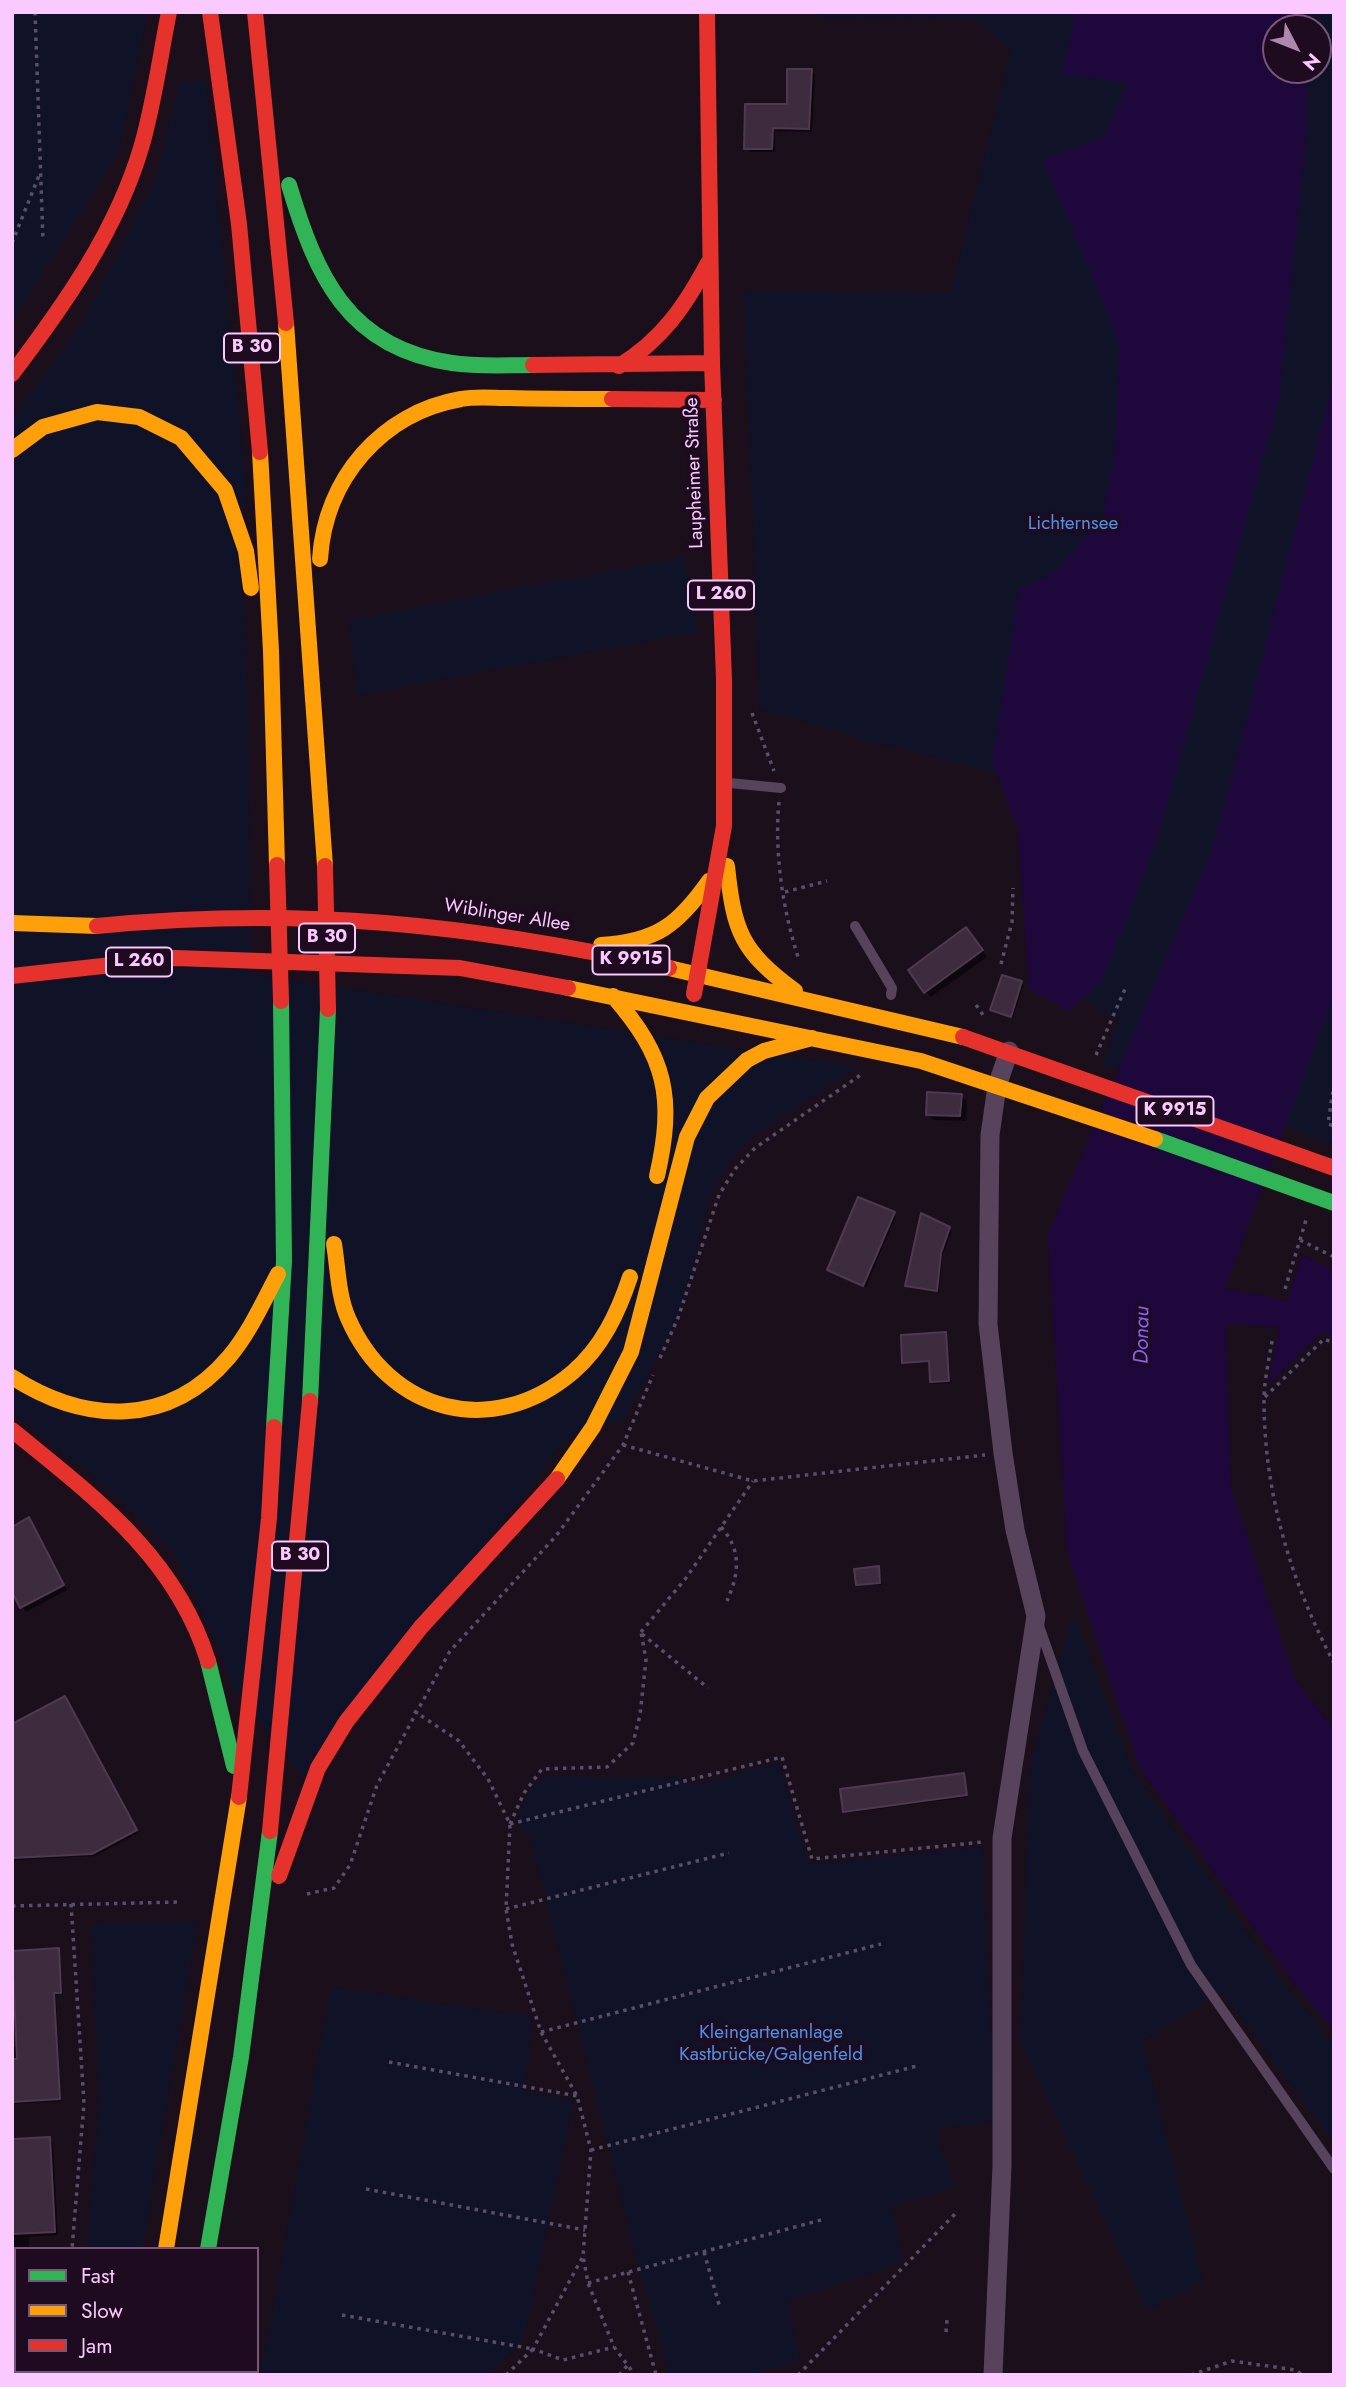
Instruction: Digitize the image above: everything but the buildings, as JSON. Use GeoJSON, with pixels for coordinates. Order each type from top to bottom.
{"type":"FeatureCollection","features":[{"type":"Feature","properties":{"kind":"main road"},"geometry":{"type":"LineString","coordinates":[[12,374],[49,326],[107,231],[140,149],[169,12]]}},
{"type":"Feature","properties":{"kind":"main road","name":"B 30"},"geometry":{"type":"LineString","coordinates":[[166,2247],[218,1941],[240,1790],[269,1517],[284,1261],[275,686],[256,380],[232,157],[210,12]]}},
{"type":"Feature","properties":{"kind":"main road","name":"B 30"},"geometry":{"type":"LineString","coordinates":[[208,2247],[261,1921],[304,1520],[325,1189],[328,1009],[325,866],[292,380],[255,12]]}},
{"type":"Feature","properties":{"kind":"main road","name":"Laupheimer Straße"},"geometry":{"type":"LineString","coordinates":[[690,1012],[724,826],[725,782],[708,263],[707,12]]}},
{"type":"Feature","properties":{"kind":"main road"},"geometry":{"type":"LineString","coordinates":[[267,111],[309,250],[323,280],[341,306],[368,327],[423,357],[449,363],[619,366],[712,363]]}},
{"type":"Feature","properties":{"kind":"main road"},"geometry":{"type":"LineString","coordinates":[[619,366],[649,350],[669,327],[708,263]]}},
{"type":"Feature","properties":{"kind":"main road"},"geometry":{"type":"LineString","coordinates":[[309,634],[321,599],[320,552],[325,515],[346,473],[389,427],[422,409],[463,398],[713,400]]}},
{"type":"Feature","properties":{"kind":"main road"},"geometry":{"type":"LineString","coordinates":[[12,450],[43,427],[97,412],[139,417],[181,438],[225,490],[246,551],[256,630],[275,686]]}},
{"type":"Feature","properties":{"kind":"main road"},"geometry":{"type":"LineString","coordinates":[[724,826],[732,913],[738,936],[751,956],[805,997]]}},
{"type":"Feature","properties":{"kind":"main road","name":"L 260"},"geometry":{"type":"LineString","coordinates":[[565,945],[617,945],[661,934],[681,919],[714,874]]}},
{"type":"Feature","properties":{"kind":"main road","name":"Wiblinger Allee"},"geometry":{"type":"LineString","coordinates":[[12,940],[177,916],[393,921],[507,934],[805,997],[930,1027],[1009,1051],[1334,1168]]}},
{"type":"Feature","properties":{"kind":"main road"},"geometry":{"type":"LineString","coordinates":[[12,923],[97,926]]}},
{"type":"Feature","properties":{"kind":"main road","name":"L 260"},"geometry":{"type":"LineString","coordinates":[[12,976],[188,959],[460,968],[613,996]]}},
{"type":"Feature","properties":{"kind":"main road"},"geometry":{"type":"LineString","coordinates":[[613,996],[649,1039],[666,1078],[667,1112],[653,1190]]}},
{"type":"Feature","properties":{"kind":"main road","name":"K 9915"},"geometry":{"type":"LineString","coordinates":[[613,996],[847,1043],[921,1061],[1055,1104],[1334,1203]]}},
{"type":"Feature","properties":{"kind":"main road"},"geometry":{"type":"LineString","coordinates":[[261,1921],[318,1768],[346,1722],[421,1627],[551,1488],[593,1427],[631,1352],[687,1137],[707,1098],[747,1060],[764,1051],[812,1038]]}},
{"type":"Feature","properties":{"kind":"main road"},"geometry":{"type":"LineString","coordinates":[[325,1189],[347,1316],[386,1374],[418,1399],[455,1409],[494,1409],[538,1395],[567,1378],[601,1342],[621,1309],[635,1256]]}},
{"type":"Feature","properties":{"kind":"main road"},"geometry":{"type":"LineString","coordinates":[[12,1377],[52,1402],[100,1414],[129,1413],[181,1396],[222,1365],[238,1344],[284,1261]]}},
{"type":"Feature","properties":{"kind":"main road"},"geometry":{"type":"LineString","coordinates":[[12,1430],[142,1543],[183,1598],[214,1679],[240,1790]]}},
{"type":"Feature","properties":{"kind":"street"},"geometry":{"type":"LineString","coordinates":[[993,2375],[1002,2166],[1002,1838],[1036,1616],[1015,1530],[988,1324],[990,1135],[997,1086],[1009,1051]]}},
{"type":"Feature","properties":{"kind":"lane"},"geometry":{"type":"LineString","coordinates":[[725,782],[780,788]]}},
{"type":"Feature","properties":{"kind":"lane"},"geometry":{"type":"LineString","coordinates":[[855,926],[892,988],[891,995]]}},
{"type":"Feature","properties":{"kind":"lane"},"geometry":{"type":"LineString","coordinates":[[1036,1616],[1083,1751],[1191,1965],[1334,2169]]}},
{"type":"Feature","properties":{"kind":"path"},"geometry":{"type":"LineString","coordinates":[[34,12],[43,240]]}},
{"type":"Feature","properties":{"kind":"path"},"geometry":{"type":"LineString","coordinates":[[12,243],[41,171]]}},
{"type":"Feature","properties":{"kind":"path"},"geometry":{"type":"LineString","coordinates":[[785,892],[827,881]]}},
{"type":"Feature","properties":{"kind":"path"},"geometry":{"type":"LineString","coordinates":[[1001,964],[1012,922],[1013,888]]}},
{"type":"Feature","properties":{"kind":"path"},"geometry":{"type":"LineString","coordinates":[[1103,1036],[1125,989]]}},
{"type":"Feature","properties":{"kind":"path"},"geometry":{"type":"LineString","coordinates":[[307,1894],[334,1888],[350,1864],[377,1785],[450,1651],[556,1536],[623,1445],[678,1318],[719,1195],[735,1169],[755,1148],[869,1069]]}},
{"type":"Feature","properties":{"kind":"path"},"geometry":{"type":"LineString","coordinates":[[1334,1083],[1328,1124],[1334,1126]]}},
{"type":"Feature","properties":{"kind":"path"},"geometry":{"type":"LineString","coordinates":[[1285,1289],[1300,1240],[1334,1257]]}},
{"type":"Feature","properties":{"kind":"path"},"geometry":{"type":"LineString","coordinates":[[1264,1398],[1324,1339],[1334,1343]]}},
{"type":"Feature","properties":{"kind":"path"},"geometry":{"type":"LineString","coordinates":[[1272,1341],[1264,1398],[1270,1485],[1299,1589],[1334,1663]]}},
{"type":"Feature","properties":{"kind":"path"},"geometry":{"type":"LineString","coordinates":[[623,1445],[753,1481],[1003,1453]]}},
{"type":"Feature","properties":{"kind":"path"},"geometry":{"type":"LineString","coordinates":[[635,2375],[614,2347],[588,2283],[583,2256],[592,2150],[577,2096],[541,2032],[512,1944],[506,1909],[510,1824],[524,1793],[542,1769],[607,1767],[633,1743],[640,1715],[646,1660],[641,1632],[686,1578],[753,1481]]}},
{"type":"Feature","properties":{"kind":"path"},"geometry":{"type":"LineString","coordinates":[[721,1527],[732,1538],[737,1557],[737,1580],[727,1601]]}},
{"type":"Feature","properties":{"kind":"path"},"geometry":{"type":"LineString","coordinates":[[641,1632],[708,1688]]}},
{"type":"Feature","properties":{"kind":"path"},"geometry":{"type":"LineString","coordinates":[[415,1712],[459,1741],[488,1779],[510,1824]]}},
{"type":"Feature","properties":{"kind":"path"},"geometry":{"type":"LineString","coordinates":[[510,1824],[782,1757],[812,1859],[1002,1838]]}},
{"type":"Feature","properties":{"kind":"path"},"geometry":{"type":"LineString","coordinates":[[506,1909],[729,1853]]}},
{"type":"Feature","properties":{"kind":"path"},"geometry":{"type":"LineString","coordinates":[[12,1906],[179,1902]]}},
{"type":"Feature","properties":{"kind":"path"},"geometry":{"type":"LineString","coordinates":[[71,1904],[83,2103],[72,2247]]}},
{"type":"Feature","properties":{"kind":"path"},"geometry":{"type":"LineString","coordinates":[[541,2032],[881,1944]]}},
{"type":"Feature","properties":{"kind":"path"},"geometry":{"type":"LineString","coordinates":[[389,2062],[577,2096]]}},
{"type":"Feature","properties":{"kind":"path"},"geometry":{"type":"LineString","coordinates":[[592,2150],[917,2066]]}},
{"type":"Feature","properties":{"kind":"path"},"geometry":{"type":"LineString","coordinates":[[366,2189],[585,2230]]}},
{"type":"Feature","properties":{"kind":"path"},"geometry":{"type":"LineString","coordinates":[[798,2375],[956,2213]]}},
{"type":"Feature","properties":{"kind":"path"},"geometry":{"type":"LineString","coordinates":[[588,2283],[821,2220]]}},
{"type":"Feature","properties":{"kind":"path"},"geometry":{"type":"LineString","coordinates":[[704,2252],[720,2308]]}},
{"type":"Feature","properties":{"kind":"path"},"geometry":{"type":"LineString","coordinates":[[506,2375],[533,2349],[583,2256]]}},
{"type":"Feature","properties":{"kind":"path"},"geometry":{"type":"LineString","coordinates":[[628,2272],[656,2375]]}},
{"type":"Feature","properties":{"kind":"path"},"geometry":{"type":"LineString","coordinates":[[342,2315],[533,2349],[563,2360],[614,2347]]}},
{"type":"Feature","properties":{"kind":"path"},"geometry":{"type":"LineString","coordinates":[[946,2332],[947,2320]]}},
{"type":"Feature","properties":{"kind":"path"},"geometry":{"type":"LineString","coordinates":[[1191,2375],[1232,2361],[1296,2370],[1302,2375]]}},
{"type":"Feature","properties":{"kind":"path"},"geometry":{"type":"LineString","coordinates":[[619,2375],[626,2366]]}},
{"type":"Feature","properties":{"kind":"green space"},"geometry":{"type":"Polygon","coordinates":[[[12,12],[148,12],[119,151],[12,322],[12,12]]]}},
{"type":"Feature","properties":{"kind":"green space","name":"Lichternsee"},"geometry":{"type":"Polygon","coordinates":[[[819,12],[1334,12],[1334,1145],[1103,1064],[1118,1020],[1028,965],[1017,779],[902,748],[867,742],[856,736],[760,710],[744,291],[951,293],[1011,50],[973,19],[819,18],[819,12]]]}},
{"type":"Feature","properties":{"kind":"green space"},"geometry":{"type":"Polygon","coordinates":[[[206,80],[247,491],[241,572],[248,710],[251,974],[857,1067],[752,1137],[729,1162],[712,1191],[678,1318],[624,1420],[572,1433],[304,1777],[232,1687],[222,1657],[174,1553],[119,1498],[12,1412],[12,418],[78,329],[157,175],[179,82],[206,80]]]}},
{"type":"Feature","properties":{"kind":"green space"},"geometry":{"type":"Polygon","coordinates":[[[685,557],[698,632],[357,695],[349,620],[685,557]]]}},
{"type":"Feature","properties":{"kind":"green space"},"geometry":{"type":"Polygon","coordinates":[[[1073,1613],[1133,1771],[1287,1988],[1334,2045],[1334,2142],[1222,1992],[1142,2041],[1203,2281],[1147,2310],[1020,2041],[1030,1765],[1073,1613]]]}},
{"type":"Feature","properties":{"kind":"green space","name":"Kleingartenanlage Kastbrücke/Galgenfeld"},"geometry":{"type":"Polygon","coordinates":[[[779,1763],[808,1864],[982,1847],[995,2121],[937,2129],[953,2188],[892,2206],[902,2262],[787,2301],[800,2361],[747,2375],[670,2375],[639,2269],[530,1837],[515,1822],[530,1789],[545,1776],[686,1777],[688,1787],[779,1763]]]}},
{"type":"Feature","properties":{"kind":"green space"},"geometry":{"type":"Polygon","coordinates":[[[198,1921],[142,2247],[87,2247],[99,2101],[91,1923],[198,1921]]]}},
{"type":"Feature","properties":{"kind":"green space"},"geometry":{"type":"Polygon","coordinates":[[[331,1987],[532,2017],[525,2091],[574,2100],[526,2330],[517,2347],[486,2375],[261,2375],[331,1987]]]}},
{"type":"Feature","properties":{"kind":"green space"},"geometry":{"type":"Polygon","coordinates":[[[58,2373],[118,2373],[118,2375],[58,2373]]]}},
{"type":"Feature","properties":{"kind":"water"},"geometry":{"type":"Polygon","coordinates":[[[1076,12],[1307,12],[1262,14],[1262,84],[1307,84],[1307,130],[1279,400],[1158,836],[1102,981],[1068,1012],[1029,988],[1018,829],[992,763],[1019,590],[1059,569],[1103,516],[1115,450],[1120,343],[1043,159],[1103,138],[1128,82],[1062,75],[1076,12]]]}},
{"type":"Feature","properties":{"kind":"water","name":"Donau"},"geometry":{"type":"Polygon","coordinates":[[[1334,378],[1334,994],[1225,1288],[1287,1301],[1302,1255],[1334,1270],[1334,1337],[1322,1332],[1269,1384],[1279,1327],[1226,1324],[1231,1489],[1294,1677],[1334,1729],[1334,2031],[1294,1984],[1139,1767],[1067,1551],[1048,1234],[1214,845],[1334,378]]]}},
{"type":"Feature","properties":{"kind":"traffic: fast"},"geometry":{"type":"LineString","coordinates":[[289,185],[311,249],[325,277],[341,302],[361,324],[386,342],[416,355],[462,364],[533,365]]}},
{"type":"Feature","properties":{"kind":"traffic: fast"},"geometry":{"type":"LineString","coordinates":[[274,1427],[284,1261],[281,1001]]}},
{"type":"Feature","properties":{"kind":"traffic: fast"},"geometry":{"type":"LineString","coordinates":[[310,1401],[328,1009]]}},
{"type":"Feature","properties":{"kind":"traffic: fast"},"geometry":{"type":"LineString","coordinates":[[1155,1139],[1334,1203]]}},
{"type":"Feature","properties":{"kind":"traffic: fast"},"geometry":{"type":"LineString","coordinates":[[208,1661],[234,1766]]}},
{"type":"Feature","properties":{"kind":"traffic: fast"},"geometry":{"type":"LineString","coordinates":[[208,2247],[241,2057],[270,1831]]}},
{"type":"Feature","properties":{"kind":"traffic: slow"},"geometry":{"type":"LineString","coordinates":[[286,323],[325,866]]}},
{"type":"Feature","properties":{"kind":"traffic: slow"},"geometry":{"type":"LineString","coordinates":[[320,559],[324,530],[333,502],[346,477],[362,454],[406,419],[432,407],[467,398],[612,399]]}},
{"type":"Feature","properties":{"kind":"traffic: slow"},"geometry":{"type":"LineString","coordinates":[[12,450],[43,427],[97,412],[139,417],[181,438],[225,490],[246,551],[251,588]]}},
{"type":"Feature","properties":{"kind":"traffic: slow"},"geometry":{"type":"LineString","coordinates":[[260,452],[271,651],[277,865]]}},
{"type":"Feature","properties":{"kind":"traffic: slow"},"geometry":{"type":"LineString","coordinates":[[727,866],[733,908],[743,938],[763,964],[795,991]]}},
{"type":"Feature","properties":{"kind":"traffic: slow"},"geometry":{"type":"LineString","coordinates":[[601,945],[637,940],[664,928],[687,909],[709,881]]}},
{"type":"Feature","properties":{"kind":"traffic: slow"},"geometry":{"type":"LineString","coordinates":[[12,923],[97,926]]}},
{"type":"Feature","properties":{"kind":"traffic: slow"},"geometry":{"type":"LineString","coordinates":[[669,968],[963,1037]]}},
{"type":"Feature","properties":{"kind":"traffic: slow"},"geometry":{"type":"LineString","coordinates":[[568,988],[921,1061],[1155,1139]]}},
{"type":"Feature","properties":{"kind":"traffic: slow"},"geometry":{"type":"LineString","coordinates":[[613,996],[645,1039],[662,1079],[665,1123],[657,1176]]}},
{"type":"Feature","properties":{"kind":"traffic: slow"},"geometry":{"type":"LineString","coordinates":[[557,1479],[593,1427],[631,1352],[687,1137],[707,1098],[747,1060],[764,1051],[812,1038]]}},
{"type":"Feature","properties":{"kind":"traffic: slow"},"geometry":{"type":"LineString","coordinates":[[334,1244],[345,1309],[366,1350],[389,1376],[416,1395],[446,1406],[477,1410],[510,1406],[542,1393],[573,1372],[592,1352],[608,1329],[630,1277]]}},
{"type":"Feature","properties":{"kind":"traffic: slow"},"geometry":{"type":"LineString","coordinates":[[12,1377],[40,1393],[68,1404],[97,1410],[125,1411],[153,1407],[180,1397],[205,1380],[237,1347],[278,1274]]}},
{"type":"Feature","properties":{"kind":"traffic: slow"},"geometry":{"type":"LineString","coordinates":[[166,2247],[239,1797]]}},
{"type":"Feature","properties":{"kind":"traffic: jam"},"geometry":{"type":"LineString","coordinates":[[12,374],[87,267],[118,209],[146,131],[169,12]]}},
{"type":"Feature","properties":{"kind":"traffic: jam"},"geometry":{"type":"LineString","coordinates":[[210,12],[239,224],[260,452]]}},
{"type":"Feature","properties":{"kind":"traffic: jam"},"geometry":{"type":"LineString","coordinates":[[255,12],[286,323]]}},
{"type":"Feature","properties":{"kind":"traffic: jam"},"geometry":{"type":"LineString","coordinates":[[707,12],[712,363]]}},
{"type":"Feature","properties":{"kind":"traffic: jam"},"geometry":{"type":"LineString","coordinates":[[619,366],[648,345],[671,321],[708,263]]}},
{"type":"Feature","properties":{"kind":"traffic: jam"},"geometry":{"type":"LineString","coordinates":[[694,994],[724,826],[724,679],[712,363]]}},
{"type":"Feature","properties":{"kind":"traffic: jam"},"geometry":{"type":"LineString","coordinates":[[533,365],[712,363]]}},
{"type":"Feature","properties":{"kind":"traffic: jam"},"geometry":{"type":"LineString","coordinates":[[612,399],[714,400]]}},
{"type":"Feature","properties":{"kind":"traffic: jam"},"geometry":{"type":"LineString","coordinates":[[277,865],[281,1001]]}},
{"type":"Feature","properties":{"kind":"traffic: jam"},"geometry":{"type":"LineString","coordinates":[[325,866],[328,1009]]}},
{"type":"Feature","properties":{"kind":"traffic: jam"},"geometry":{"type":"LineString","coordinates":[[97,926],[245,918],[385,923],[525,940],[669,968]]}},
{"type":"Feature","properties":{"kind":"traffic: jam"},"geometry":{"type":"LineString","coordinates":[[12,976],[175,958],[460,968],[568,988]]}},
{"type":"Feature","properties":{"kind":"traffic: jam"},"geometry":{"type":"LineString","coordinates":[[963,1037],[1334,1168]]}},
{"type":"Feature","properties":{"kind":"traffic: jam"},"geometry":{"type":"LineString","coordinates":[[270,1831],[310,1401]]}},
{"type":"Feature","properties":{"kind":"traffic: jam"},"geometry":{"type":"LineString","coordinates":[[239,1797],[269,1518],[274,1427]]}},
{"type":"Feature","properties":{"kind":"traffic: jam"},"geometry":{"type":"LineString","coordinates":[[12,1430],[101,1505],[153,1560],[175,1590],[194,1624],[208,1661]]}},
{"type":"Feature","properties":{"kind":"traffic: jam"},"geometry":{"type":"LineString","coordinates":[[279,1876],[318,1768],[346,1722],[421,1627],[557,1479]]}}]}
